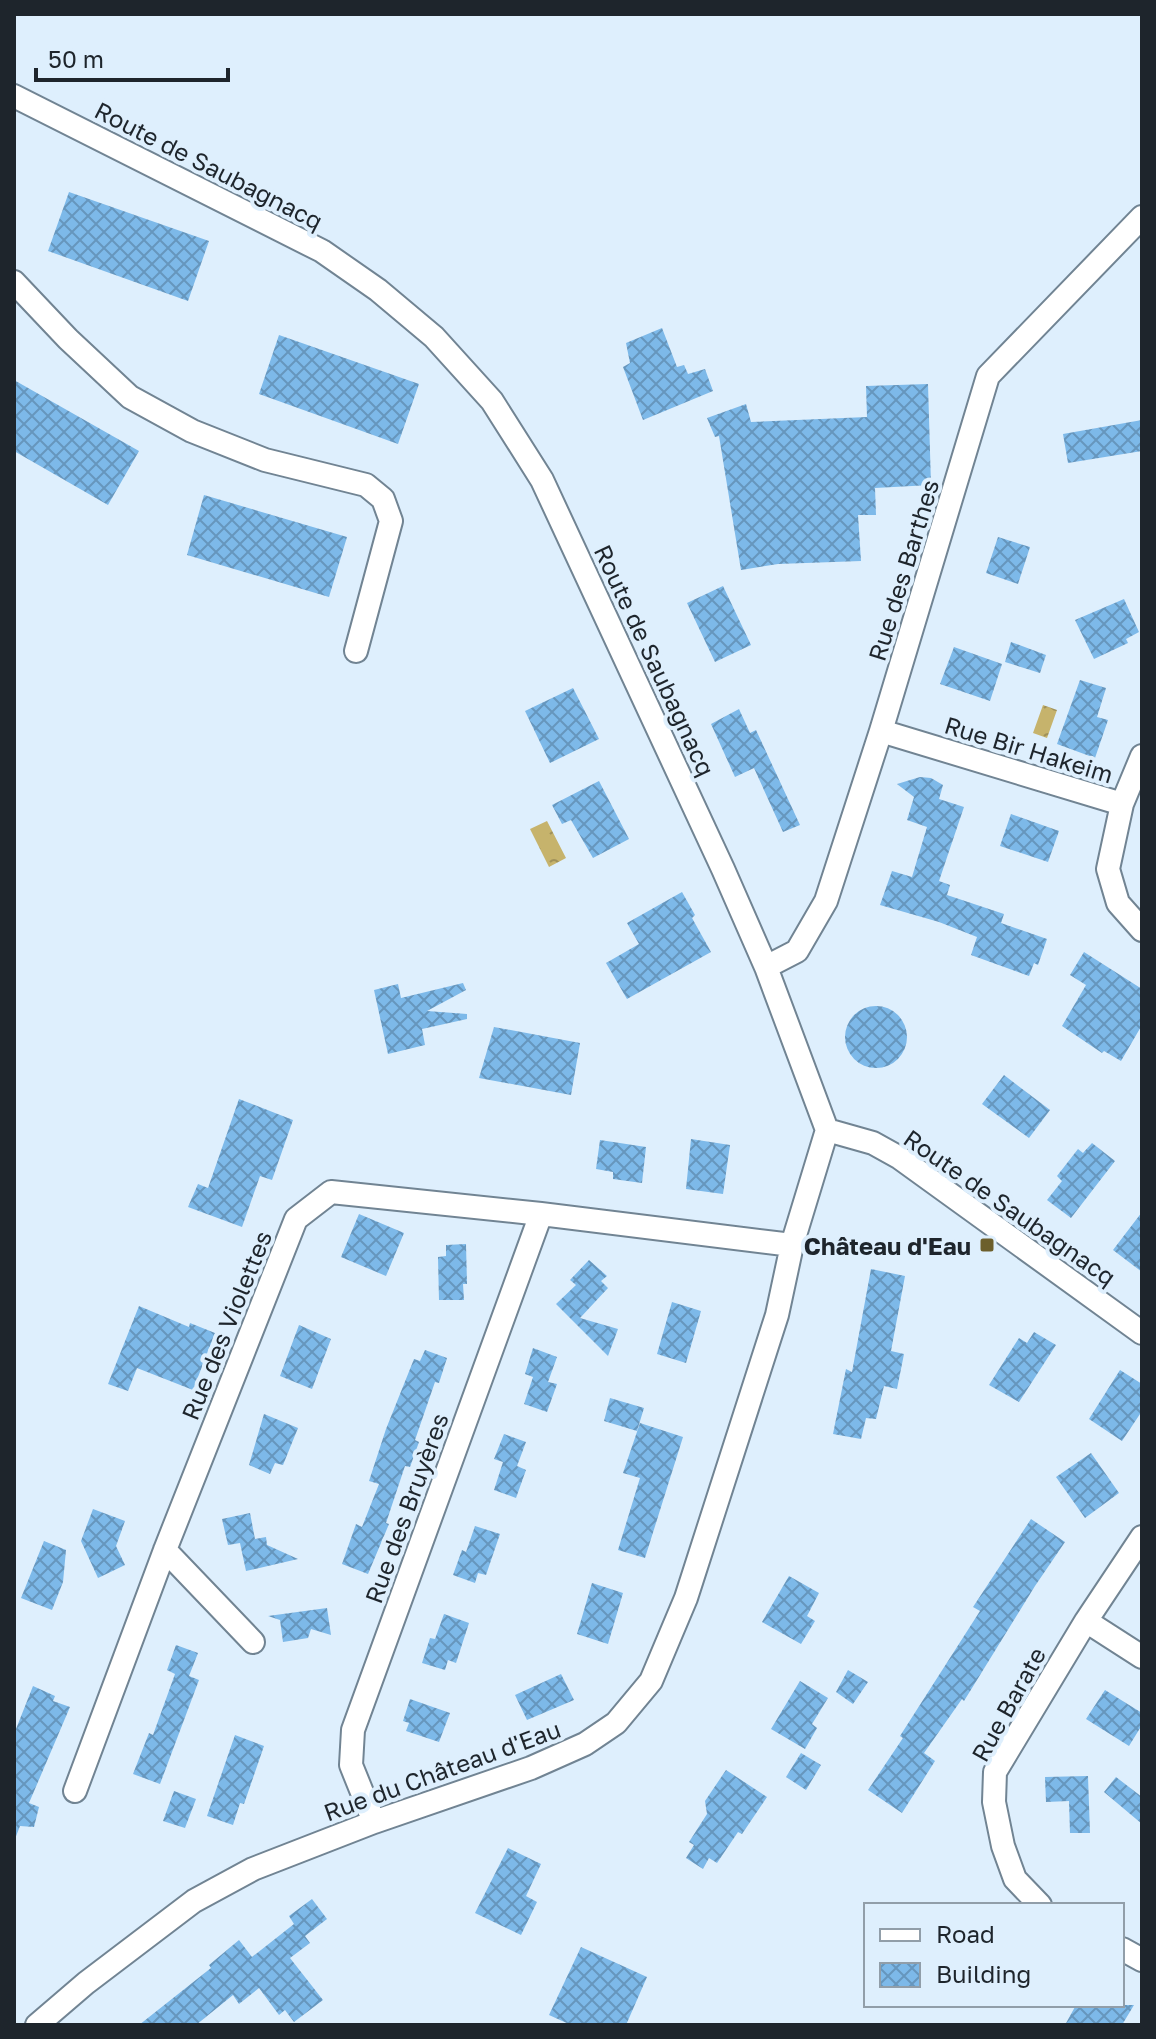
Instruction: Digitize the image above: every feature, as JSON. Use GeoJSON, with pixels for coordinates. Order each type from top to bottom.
{"type":"FeatureCollection","features":[{"type":"Feature","properties":{"kind":"street","name":"Route de Saubagnacq"},"geometry":{"type":"LineString","coordinates":[[14,96],[322,251],[378,290],[434,337],[492,401],[542,480],[766,967],[827,1130],[873,1143],[900,1158],[1142,1333]]}},
{"type":"Feature","properties":{"kind":"street","name":"Rue des Barthes"},"geometry":{"type":"LineString","coordinates":[[766,967],[797,951],[826,901],[881,731],[988,376],[1142,217]]}},
{"type":"Feature","properties":{"kind":"street"},"geometry":{"type":"LineString","coordinates":[[14,282],[68,339],[130,397],[192,431],[236,449],[265,460],[366,485],[383,499],[391,521],[356,651]]}},
{"type":"Feature","properties":{"kind":"street","name":"Rue Bir Hakeim"},"geometry":{"type":"LineString","coordinates":[[881,731],[1122,804],[1108,869],[1118,903],[1142,930]]}},
{"type":"Feature","properties":{"kind":"street"},"geometry":{"type":"LineString","coordinates":[[1122,804],[1142,756]]}},
{"type":"Feature","properties":{"kind":"street","name":"Rue du Château d'Eau"},"geometry":{"type":"LineString","coordinates":[[37,2025],[86,1983],[194,1901],[253,1869],[374,1822],[531,1768],[585,1744],[616,1723],[651,1681],[686,1598],[777,1315],[792,1245],[827,1130]]}},
{"type":"Feature","properties":{"kind":"street","name":"Rue des Violettes"},"geometry":{"type":"LineString","coordinates":[[75,1791],[165,1550],[296,1219],[331,1192],[792,1245]]}},
{"type":"Feature","properties":{"kind":"street","name":"Rue des Bruyères"},"geometry":{"type":"LineString","coordinates":[[374,1822],[351,1765],[353,1730],[541,1214]]}},
{"type":"Feature","properties":{"kind":"street","name":"Rue Barate"},"geometry":{"type":"LineString","coordinates":[[1038,1903],[1015,1879],[1003,1846],[994,1802],[995,1772],[1086,1621],[1142,1537]]}},
{"type":"Feature","properties":{"kind":"street"},"geometry":{"type":"LineString","coordinates":[[165,1550],[253,1642]]}},
{"type":"Feature","properties":{"kind":"street"},"geometry":{"type":"LineString","coordinates":[[1086,1621],[1142,1657]]}},
{"type":"Feature","properties":{"kind":"street"},"geometry":{"type":"LineString","coordinates":[[1124,1950],[1142,1960]]}},
{"type":"Feature","properties":{"kind":"water"},"geometry":{"type":"Polygon","coordinates":[[[1043,705],[1057,710],[1047,738],[1033,733],[1043,705]]]}},
{"type":"Feature","properties":{"kind":"water"},"geometry":{"type":"Polygon","coordinates":[[[547,821],[566,858],[549,867],[530,829],[547,821]]]}},
{"type":"Feature","properties":{"kind":"building"},"geometry":{"type":"Polygon","coordinates":[[[69,192],[209,241],[188,301],[48,251],[69,192]]]}},
{"type":"Feature","properties":{"kind":"building"},"geometry":{"type":"Polygon","coordinates":[[[662,328],[677,367],[684,365],[688,374],[705,369],[713,391],[643,420],[623,367],[630,363],[626,343],[662,328]]]}},
{"type":"Feature","properties":{"kind":"building"},"geometry":{"type":"Polygon","coordinates":[[[279,335],[419,384],[398,444],[259,394],[279,335]]]}},
{"type":"Feature","properties":{"kind":"building"},"geometry":{"type":"Polygon","coordinates":[[[14,380],[139,451],[108,505],[14,451],[14,380]]]}},
{"type":"Feature","properties":{"kind":"building"},"geometry":{"type":"Polygon","coordinates":[[[928,384],[931,485],[875,488],[876,515],[858,515],[861,561],[778,564],[741,570],[719,436],[715,437],[707,418],[746,404],[751,422],[867,417],[866,386],[928,384]]]}},
{"type":"Feature","properties":{"kind":"building"},"geometry":{"type":"Polygon","coordinates":[[[1142,420],[1142,451],[1068,463],[1063,434],[1142,420]]]}},
{"type":"Feature","properties":{"kind":"building"},"geometry":{"type":"Polygon","coordinates":[[[204,495],[347,537],[329,597],[187,555],[204,495]]]}},
{"type":"Feature","properties":{"kind":"building"},"geometry":{"type":"Polygon","coordinates":[[[998,537],[1030,547],[1018,584],[986,573],[998,537]]]}},
{"type":"Feature","properties":{"kind":"building"},"geometry":{"type":"Polygon","coordinates":[[[723,586],[751,645],[715,662],[687,603],[723,586]]]}},
{"type":"Feature","properties":{"kind":"building"},"geometry":{"type":"Polygon","coordinates":[[[1124,599],[1139,632],[1126,639],[1128,643],[1094,659],[1075,620],[1124,599]]]}},
{"type":"Feature","properties":{"kind":"building"},"geometry":{"type":"Polygon","coordinates":[[[1011,642],[1046,655],[1040,673],[1005,662],[1011,642]]]}},
{"type":"Feature","properties":{"kind":"building"},"geometry":{"type":"Polygon","coordinates":[[[954,647],[1002,664],[990,701],[940,684],[954,647]]]}},
{"type":"Feature","properties":{"kind":"building"},"geometry":{"type":"Polygon","coordinates":[[[1080,680],[1106,688],[1097,717],[1108,720],[1095,758],[1057,744],[1080,680]]]}},
{"type":"Feature","properties":{"kind":"building"},"geometry":{"type":"Polygon","coordinates":[[[573,688],[599,739],[550,763],[525,711],[573,688]]]}},
{"type":"Feature","properties":{"kind":"building"},"geometry":{"type":"Polygon","coordinates":[[[739,709],[750,733],[756,730],[800,825],[783,832],[754,768],[735,777],[711,724],[739,709]]]}},
{"type":"Feature","properties":{"kind":"building"},"geometry":{"type":"Polygon","coordinates":[[[920,777],[931,778],[943,785],[939,799],[964,807],[939,881],[950,885],[947,895],[1004,914],[1001,923],[1047,939],[1038,965],[1034,963],[1029,976],[971,955],[977,937],[880,905],[892,871],[912,877],[927,827],[907,820],[914,797],[897,784],[920,777]]]}},
{"type":"Feature","properties":{"kind":"building"},"geometry":{"type":"Polygon","coordinates":[[[599,781],[629,839],[593,858],[571,820],[562,824],[552,805],[599,781]]]}},
{"type":"Feature","properties":{"kind":"building"},"geometry":{"type":"Polygon","coordinates":[[[1011,814],[1059,831],[1048,862],[1000,846],[1011,814]]]}},
{"type":"Feature","properties":{"kind":"building"},"geometry":{"type":"Polygon","coordinates":[[[682,892],[711,952],[627,999],[606,963],[639,944],[627,923],[682,892]]]}},
{"type":"Feature","properties":{"kind":"building"},"geometry":{"type":"Polygon","coordinates":[[[1084,952],[1142,989],[1142,1025],[1121,1061],[1104,1051],[1102,1053],[1062,1026],[1086,985],[1070,975],[1084,952]]]}},
{"type":"Feature","properties":{"kind":"building"},"geometry":{"type":"Polygon","coordinates":[[[463,983],[466,990],[427,1011],[467,1014],[467,1019],[422,1029],[425,1045],[388,1054],[374,990],[398,984],[401,998],[463,983]]]}},
{"type":"Feature","properties":{"kind":"building"},"geometry":{"type":"Polygon","coordinates":[[[876,1006],[898,1015],[907,1037],[898,1059],[876,1068],[854,1059],[845,1037],[854,1015],[876,1006]]]}},
{"type":"Feature","properties":{"kind":"building"},"geometry":{"type":"Polygon","coordinates":[[[494,1027],[580,1043],[571,1095],[479,1078],[494,1027]]]}},
{"type":"Feature","properties":{"kind":"building"},"geometry":{"type":"Polygon","coordinates":[[[1004,1075],[1050,1110],[1029,1138],[982,1104],[1004,1075]]]}},
{"type":"Feature","properties":{"kind":"building"},"geometry":{"type":"Polygon","coordinates":[[[239,1099],[293,1120],[272,1180],[260,1176],[242,1227],[188,1207],[198,1184],[208,1188],[239,1099]]]}},
{"type":"Feature","properties":{"kind":"building"},"geometry":{"type":"Polygon","coordinates":[[[691,1139],[730,1145],[723,1194],[686,1189],[691,1139]]]}},
{"type":"Feature","properties":{"kind":"building"},"geometry":{"type":"Polygon","coordinates":[[[600,1140],[646,1147],[642,1183],[613,1179],[613,1172],[596,1169],[600,1140]]]}},
{"type":"Feature","properties":{"kind":"building"},"geometry":{"type":"Polygon","coordinates":[[[1092,1143],[1115,1161],[1071,1218],[1047,1200],[1062,1181],[1057,1176],[1078,1149],[1083,1153],[1092,1143]]]}},
{"type":"Feature","properties":{"kind":"building"},"geometry":{"type":"Polygon","coordinates":[[[1142,1212],[1142,1272],[1113,1250],[1142,1212]]]}},
{"type":"Feature","properties":{"kind":"building"},"geometry":{"type":"Polygon","coordinates":[[[359,1214],[404,1233],[386,1276],[341,1257],[359,1214]]]}},
{"type":"Feature","properties":{"kind":"building"},"geometry":{"type":"Polygon","coordinates":[[[466,1244],[467,1284],[463,1284],[464,1300],[439,1300],[438,1257],[446,1256],[446,1245],[466,1244]]]}},
{"type":"Feature","properties":{"kind":"building"},"geometry":{"type":"Polygon","coordinates":[[[589,1260],[607,1276],[601,1281],[608,1288],[580,1318],[618,1329],[608,1356],[556,1304],[576,1285],[570,1280],[589,1260]]]}},
{"type":"Feature","properties":{"kind":"building"},"geometry":{"type":"Polygon","coordinates":[[[871,1269],[905,1276],[891,1351],[904,1354],[897,1389],[884,1386],[876,1419],[866,1418],[861,1439],[833,1434],[846,1369],[852,1372],[871,1269]]]}},
{"type":"Feature","properties":{"kind":"building"},"geometry":{"type":"Polygon","coordinates":[[[672,1302],[701,1311],[686,1363],[657,1354],[672,1302]]]}},
{"type":"Feature","properties":{"kind":"building"},"geometry":{"type":"Polygon","coordinates":[[[139,1306],[189,1327],[190,1323],[215,1333],[193,1390],[137,1368],[128,1391],[108,1384],[139,1306]]]}},
{"type":"Feature","properties":{"kind":"building"},"geometry":{"type":"Polygon","coordinates":[[[299,1325],[331,1339],[312,1389],[280,1376],[299,1325]]]}},
{"type":"Feature","properties":{"kind":"building"},"geometry":{"type":"Polygon","coordinates":[[[1034,1332],[1056,1345],[1019,1402],[989,1385],[1019,1338],[1027,1343],[1034,1332]]]}},
{"type":"Feature","properties":{"kind":"building"},"geometry":{"type":"Polygon","coordinates":[[[533,1348],[557,1357],[548,1382],[557,1384],[547,1412],[524,1404],[533,1377],[525,1374],[533,1348]]]}},
{"type":"Feature","properties":{"kind":"building"},"geometry":{"type":"Polygon","coordinates":[[[425,1350],[447,1358],[439,1383],[435,1382],[415,1440],[419,1442],[410,1467],[405,1466],[386,1523],[389,1524],[368,1574],[342,1564],[356,1524],[362,1527],[379,1484],[369,1481],[386,1429],[414,1359],[420,1361],[425,1350]]]}},
{"type":"Feature","properties":{"kind":"building"},"geometry":{"type":"Polygon","coordinates":[[[1120,1370],[1142,1384],[1142,1411],[1122,1441],[1089,1419],[1120,1370]]]}},
{"type":"Feature","properties":{"kind":"building"},"geometry":{"type":"Polygon","coordinates":[[[610,1398],[644,1408],[637,1431],[604,1421],[610,1398]]]}},
{"type":"Feature","properties":{"kind":"building"},"geometry":{"type":"Polygon","coordinates":[[[264,1414],[298,1428],[283,1465],[275,1463],[270,1474],[249,1465],[264,1414]]]}},
{"type":"Feature","properties":{"kind":"building"},"geometry":{"type":"Polygon","coordinates":[[[640,1423],[683,1437],[645,1558],[618,1550],[640,1478],[623,1473],[640,1423]]]}},
{"type":"Feature","properties":{"kind":"building"},"geometry":{"type":"Polygon","coordinates":[[[504,1434],[526,1442],[517,1466],[526,1470],[516,1498],[494,1490],[503,1462],[494,1459],[504,1434]]]}},
{"type":"Feature","properties":{"kind":"building"},"geometry":{"type":"Polygon","coordinates":[[[1091,1453],[1119,1493],[1085,1518],[1056,1477],[1091,1453]]]}},
{"type":"Feature","properties":{"kind":"building"},"geometry":{"type":"Polygon","coordinates":[[[93,1509],[125,1521],[116,1546],[125,1565],[98,1578],[81,1541],[93,1509]]]}},
{"type":"Feature","properties":{"kind":"building"},"geometry":{"type":"Polygon","coordinates":[[[250,1513],[255,1539],[266,1537],[267,1545],[298,1559],[246,1571],[240,1543],[228,1545],[222,1519],[250,1513]]]}},
{"type":"Feature","properties":{"kind":"building"},"geometry":{"type":"Polygon","coordinates":[[[1031,1519],[1065,1542],[964,1701],[962,1699],[924,1753],[935,1761],[902,1813],[868,1790],[980,1611],[973,1607],[1031,1519]]]}},
{"type":"Feature","properties":{"kind":"building"},"geometry":{"type":"Polygon","coordinates":[[[475,1526],[500,1534],[486,1575],[478,1573],[475,1583],[453,1575],[462,1550],[466,1552],[475,1526]]]}},
{"type":"Feature","properties":{"kind":"building"},"geometry":{"type":"Polygon","coordinates":[[[44,1541],[66,1550],[63,1582],[52,1610],[21,1598],[44,1541]]]}},
{"type":"Feature","properties":{"kind":"building"},"geometry":{"type":"Polygon","coordinates":[[[789,1576],[819,1593],[807,1616],[815,1621],[801,1644],[762,1622],[789,1576]]]}},
{"type":"Feature","properties":{"kind":"building"},"geometry":{"type":"Polygon","coordinates":[[[592,1583],[623,1593],[608,1644],[577,1634],[592,1583]]]}},
{"type":"Feature","properties":{"kind":"building"},"geometry":{"type":"Polygon","coordinates":[[[327,1608],[331,1635],[311,1629],[308,1638],[283,1642],[280,1620],[268,1616],[327,1608]]]}},
{"type":"Feature","properties":{"kind":"building"},"geometry":{"type":"Polygon","coordinates":[[[444,1614],[469,1623],[456,1663],[448,1660],[445,1670],[422,1663],[430,1638],[435,1639],[444,1614]]]}},
{"type":"Feature","properties":{"kind":"building"},"geometry":{"type":"Polygon","coordinates":[[[176,1645],[198,1653],[189,1676],[199,1680],[160,1784],[133,1774],[149,1733],[153,1735],[175,1674],[167,1670],[176,1645]]]}},
{"type":"Feature","properties":{"kind":"building"},"geometry":{"type":"Polygon","coordinates":[[[848,1670],[868,1682],[853,1704],[836,1692],[848,1670]]]}},
{"type":"Feature","properties":{"kind":"building"},"geometry":{"type":"Polygon","coordinates":[[[561,1674],[574,1700],[527,1720],[515,1695],[561,1674]]]}},
{"type":"Feature","properties":{"kind":"building"},"geometry":{"type":"Polygon","coordinates":[[[800,1681],[828,1698],[812,1724],[817,1728],[805,1749],[771,1729],[800,1681]]]}},
{"type":"Feature","properties":{"kind":"building"},"geometry":{"type":"Polygon","coordinates":[[[33,1686],[55,1696],[53,1701],[70,1707],[29,1803],[39,1807],[34,1827],[20,1826],[15,1839],[14,1734],[33,1686]]]}},
{"type":"Feature","properties":{"kind":"building"},"geometry":{"type":"Polygon","coordinates":[[[1105,1690],[1142,1713],[1142,1725],[1129,1746],[1086,1719],[1105,1690]]]}},
{"type":"Feature","properties":{"kind":"building"},"geometry":{"type":"Polygon","coordinates":[[[410,1699],[450,1713],[439,1742],[406,1731],[409,1723],[403,1721],[410,1699]]]}},
{"type":"Feature","properties":{"kind":"building"},"geometry":{"type":"Polygon","coordinates":[[[235,1735],[264,1746],[244,1804],[240,1803],[233,1825],[207,1816],[235,1735]]]}},
{"type":"Feature","properties":{"kind":"building"},"geometry":{"type":"Polygon","coordinates":[[[801,1753],[821,1765],[806,1790],[786,1777],[801,1753]]]}},
{"type":"Feature","properties":{"kind":"building"},"geometry":{"type":"Polygon","coordinates":[[[726,1770],[767,1797],[742,1834],[738,1832],[717,1863],[709,1858],[703,1869],[686,1858],[694,1845],[689,1842],[707,1814],[705,1801],[726,1770]]]}},
{"type":"Feature","properties":{"kind":"building"},"geometry":{"type":"Polygon","coordinates":[[[1088,1776],[1090,1833],[1070,1833],[1069,1801],[1046,1802],[1045,1777],[1088,1776]]]}},
{"type":"Feature","properties":{"kind":"building"},"geometry":{"type":"Polygon","coordinates":[[[1116,1777],[1142,1797],[1142,1824],[1104,1792],[1116,1777]]]}},
{"type":"Feature","properties":{"kind":"building"},"geometry":{"type":"Polygon","coordinates":[[[174,1791],[196,1799],[185,1828],[163,1821],[174,1791]]]}},
{"type":"Feature","properties":{"kind":"building"},"geometry":{"type":"Polygon","coordinates":[[[508,1848],[541,1864],[526,1896],[537,1902],[521,1935],[475,1913],[508,1848]]]}},
{"type":"Feature","properties":{"kind":"building"},"geometry":{"type":"Polygon","coordinates":[[[312,1899],[327,1919],[305,1936],[310,1943],[290,1958],[323,2000],[294,2022],[285,2010],[279,2015],[259,1988],[239,2004],[233,1995],[196,2025],[139,2025],[211,1968],[209,1965],[239,1940],[252,1957],[294,1924],[289,1916],[312,1899]]]}},
{"type":"Feature","properties":{"kind":"building"},"geometry":{"type":"Polygon","coordinates":[[[581,1947],[647,1977],[626,2025],[571,2025],[549,2015],[581,1947]]]}},
{"type":"Feature","properties":{"kind":"building"},"geometry":{"type":"Polygon","coordinates":[[[1134,2005],[1122,2025],[1065,2025],[1075,2007],[1134,2005]]]}},
{"type":"Feature","properties":{"kind":"place","name":"Château d'Eau"},"geometry":{"type":"Point","coordinates":[987,1245]}}]}
